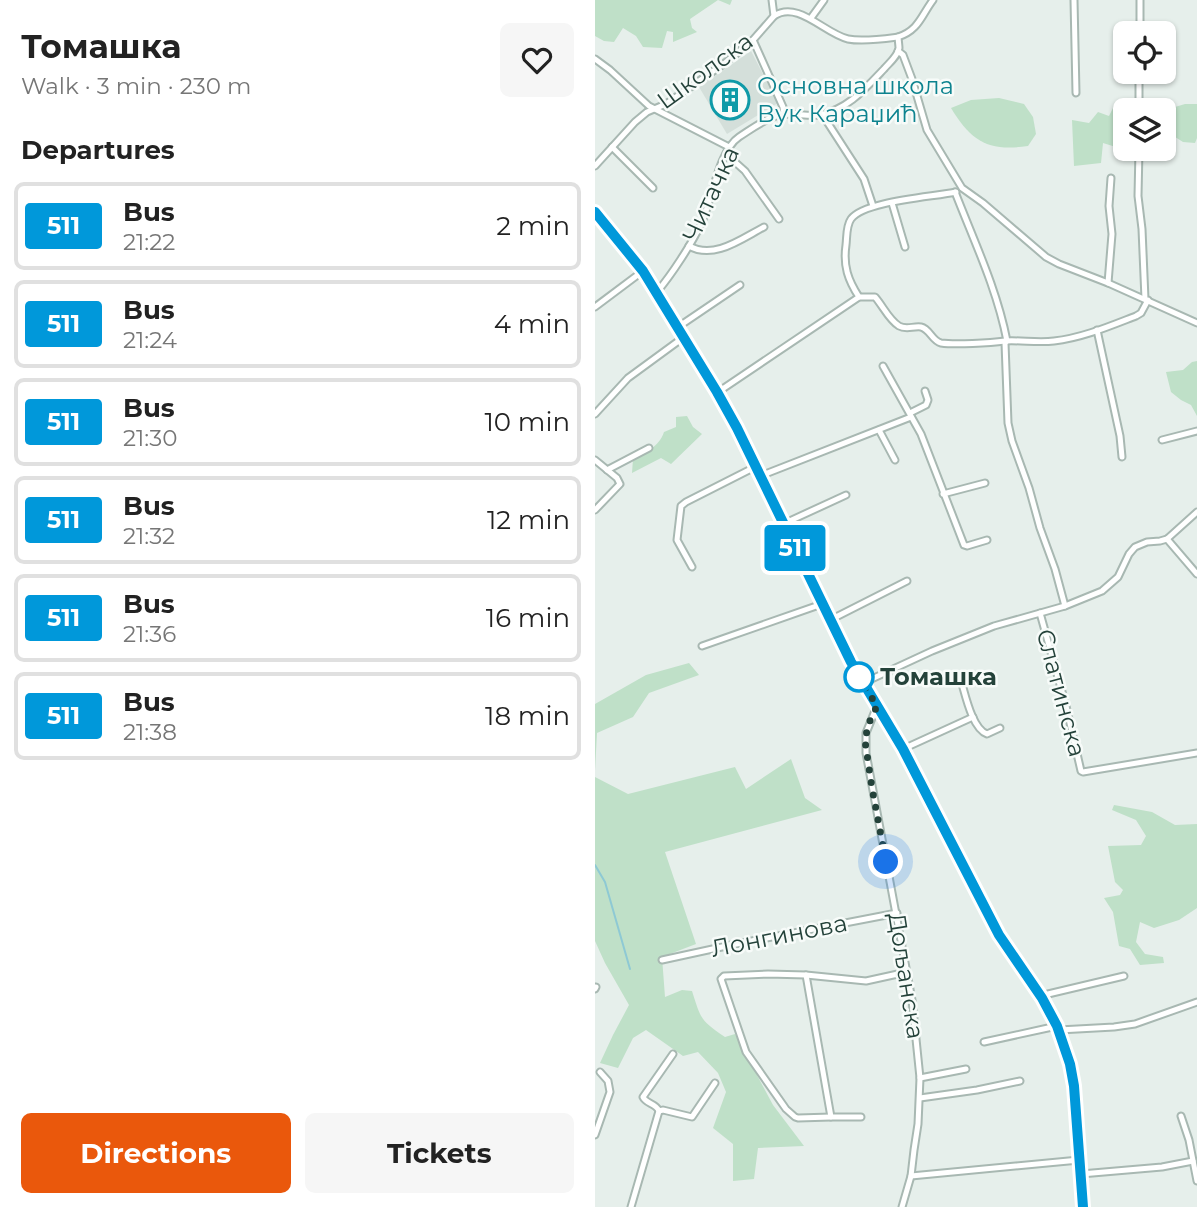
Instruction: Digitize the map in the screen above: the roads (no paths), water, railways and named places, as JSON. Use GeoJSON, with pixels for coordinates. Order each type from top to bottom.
{"type":"FeatureCollection","features":[{"type":"Feature","properties":{"kind":"main road"},"geometry":{"type":"LineString","coordinates":[[596,215],[643,271],[717,392],[829,620],[903,749],[999,935],[1042,998],[1058,1028],[1074,1086],[1083,1207]]}},
{"type":"Feature","properties":{"kind":"street","name":"Школска"},"geometry":{"type":"LineString","coordinates":[[595,166],[647,112],[666,104],[753,40],[774,16],[772,0]]}},
{"type":"Feature","properties":{"kind":"street"},"geometry":{"type":"LineString","coordinates":[[811,18],[824,0]]}},
{"type":"Feature","properties":{"kind":"street"},"geometry":{"type":"LineString","coordinates":[[774,16],[779,11],[788,10],[811,18],[834,34],[856,40],[898,37],[916,27],[933,0]]}},
{"type":"Feature","properties":{"kind":"street"},"geometry":{"type":"LineString","coordinates":[[1074,0],[1076,93]]}},
{"type":"Feature","properties":{"kind":"street"},"geometry":{"type":"LineString","coordinates":[[1140,0],[1140,21]]}},
{"type":"Feature","properties":{"kind":"street"},"geometry":{"type":"LineString","coordinates":[[898,37],[898,51],[903,55],[912,79],[927,130],[962,188],[1046,257],[1197,322]]}},
{"type":"Feature","properties":{"kind":"street"},"geometry":{"type":"LineString","coordinates":[[753,40],[779,95],[784,114]]}},
{"type":"Feature","properties":{"kind":"street","name":"Читачка"},"geometry":{"type":"LineString","coordinates":[[657,292],[703,222],[715,181],[729,147],[737,138],[770,118],[784,114],[822,114],[843,106],[872,82],[898,51]]}},
{"type":"Feature","properties":{"kind":"street"},"geometry":{"type":"LineString","coordinates":[[595,59],[654,109],[729,147]]}},
{"type":"Feature","properties":{"kind":"street"},"geometry":{"type":"LineString","coordinates":[[822,114],[864,179],[873,206]]}},
{"type":"Feature","properties":{"kind":"street"},"geometry":{"type":"LineString","coordinates":[[612,147],[653,187]]}},
{"type":"Feature","properties":{"kind":"street"},"geometry":{"type":"LineString","coordinates":[[726,154],[744,171],[779,219]]}},
{"type":"Feature","properties":{"kind":"street"},"geometry":{"type":"LineString","coordinates":[[717,392],[859,297],[875,297],[899,326],[922,327],[939,342],[1062,340],[1136,317],[1141,313],[1146,299],[1138,196],[1139,161]]}},
{"type":"Feature","properties":{"kind":"street"},"geometry":{"type":"LineString","coordinates":[[1108,283],[1112,234],[1109,206],[1111,178]]}},
{"type":"Feature","properties":{"kind":"street"},"geometry":{"type":"LineString","coordinates":[[859,297],[851,284],[844,258],[850,220],[854,215],[873,206],[955,192],[962,188]]}},
{"type":"Feature","properties":{"kind":"street"},"geometry":{"type":"LineString","coordinates":[[955,192],[995,295],[1007,341],[1008,423],[1012,441],[1065,606]]}},
{"type":"Feature","properties":{"kind":"street"},"geometry":{"type":"LineString","coordinates":[[893,203],[905,247]]}},
{"type":"Feature","properties":{"kind":"street"},"geometry":{"type":"LineString","coordinates":[[689,246],[698,251],[713,251],[764,227]]}},
{"type":"Feature","properties":{"kind":"street"},"geometry":{"type":"LineString","coordinates":[[595,307],[643,271]]}},
{"type":"Feature","properties":{"kind":"street"},"geometry":{"type":"LineString","coordinates":[[678,327],[740,285]]}},
{"type":"Feature","properties":{"kind":"street"},"geometry":{"type":"LineString","coordinates":[[1097,330],[1122,457]]}},
{"type":"Feature","properties":{"kind":"street"},"geometry":{"type":"LineString","coordinates":[[595,414],[628,378],[684,337]]}},
{"type":"Feature","properties":{"kind":"street"},"geometry":{"type":"LineString","coordinates":[[883,366],[921,434],[964,545],[987,540]]}},
{"type":"Feature","properties":{"kind":"street"},"geometry":{"type":"LineString","coordinates":[[760,477],[911,415],[928,403],[925,391]]}},
{"type":"Feature","properties":{"kind":"street"},"geometry":{"type":"LineString","coordinates":[[879,430],[895,460]]}},
{"type":"Feature","properties":{"kind":"street"},"geometry":{"type":"LineString","coordinates":[[1162,440],[1197,431]]}},
{"type":"Feature","properties":{"kind":"street"},"geometry":{"type":"LineString","coordinates":[[607,470],[649,448]]}},
{"type":"Feature","properties":{"kind":"street"},"geometry":{"type":"LineString","coordinates":[[595,460],[619,480],[620,484],[595,510]]}},
{"type":"Feature","properties":{"kind":"street"},"geometry":{"type":"LineString","coordinates":[[692,567],[677,540],[681,506],[755,467]]}},
{"type":"Feature","properties":{"kind":"street"},"geometry":{"type":"LineString","coordinates":[[943,494],[985,483]]}},
{"type":"Feature","properties":{"kind":"street"},"geometry":{"type":"LineString","coordinates":[[783,524],[846,495]]}},
{"type":"Feature","properties":{"kind":"street"},"geometry":{"type":"LineString","coordinates":[[863,683],[994,626],[1065,606],[1102,591],[1118,577],[1135,547],[1167,539],[1197,512]]}},
{"type":"Feature","properties":{"kind":"street"},"geometry":{"type":"LineString","coordinates":[[1167,539],[1197,574]]}},
{"type":"Feature","properties":{"kind":"street"},"geometry":{"type":"LineString","coordinates":[[829,620],[907,581]]}},
{"type":"Feature","properties":{"kind":"street"},"geometry":{"type":"LineString","coordinates":[[702,646],[822,604]]}},
{"type":"Feature","properties":{"kind":"street","name":"Слатинска"},"geometry":{"type":"LineString","coordinates":[[1040,613],[1081,771],[1197,753]]}},
{"type":"Feature","properties":{"kind":"street"},"geometry":{"type":"LineString","coordinates":[[961,684],[973,717],[984,734],[1000,728]]}},
{"type":"Feature","properties":{"kind":"street","name":"Дољанска"},"geometry":{"type":"LineString","coordinates":[[877,706],[866,733],[866,753],[907,972],[920,1078],[911,1176],[902,1207]]}},
{"type":"Feature","properties":{"kind":"street"},"geometry":{"type":"LineString","coordinates":[[903,749],[973,717]]}},
{"type":"Feature","properties":{"kind":"street","name":"Лонгинова"},"geometry":{"type":"LineString","coordinates":[[662,960],[897,913]]}},
{"type":"Feature","properties":{"kind":"street"},"geometry":{"type":"LineString","coordinates":[[860,1117],[798,1118],[791,1115],[746,1052],[721,979],[724,976],[768,974],[866,981],[907,972]]}},
{"type":"Feature","properties":{"kind":"street"},"geometry":{"type":"LineString","coordinates":[[806,975],[831,1117]]}},
{"type":"Feature","properties":{"kind":"street"},"geometry":{"type":"LineString","coordinates":[[1042,998],[1048,994],[1124,976]]}},
{"type":"Feature","properties":{"kind":"street"},"geometry":{"type":"LineString","coordinates":[[984,1042],[1058,1028],[1135,1024],[1197,1002]]}},
{"type":"Feature","properties":{"kind":"street"},"geometry":{"type":"LineString","coordinates":[[659,1111],[643,1097],[673,1054]]}},
{"type":"Feature","properties":{"kind":"street"},"geometry":{"type":"LineString","coordinates":[[920,1078],[966,1069]]}},
{"type":"Feature","properties":{"kind":"street"},"geometry":{"type":"LineString","coordinates":[[595,1135],[610,1092],[608,1081],[600,1072]]}},
{"type":"Feature","properties":{"kind":"street"},"geometry":{"type":"LineString","coordinates":[[920,1098],[1020,1081]]}},
{"type":"Feature","properties":{"kind":"street"},"geometry":{"type":"LineString","coordinates":[[659,1111],[692,1117],[715,1083]]}},
{"type":"Feature","properties":{"kind":"street"},"geometry":{"type":"LineString","coordinates":[[631,1207],[659,1111]]}},
{"type":"Feature","properties":{"kind":"street"},"geometry":{"type":"LineString","coordinates":[[1181,1115],[1197,1181]]}},
{"type":"Feature","properties":{"kind":"street"},"geometry":{"type":"LineString","coordinates":[[911,1176],[1079,1160]]}},
{"type":"Feature","properties":{"kind":"street"},"geometry":{"type":"LineString","coordinates":[[1081,1174],[1162,1167],[1193,1161]]}},
{"type":"Feature","properties":{"kind":"waterway"},"geometry":{"type":"LineString","coordinates":[[595,865],[605,882],[630,969]]}},
{"type":"Feature","properties":{"kind":"place","name":"Основна школа Вук Караџић"},"geometry":{"type":"Point","coordinates":[730,100]}},
{"type":"Feature","properties":{"kind":"place","name":"Томашка"},"geometry":{"type":"Point","coordinates":[859,677]}}]}
